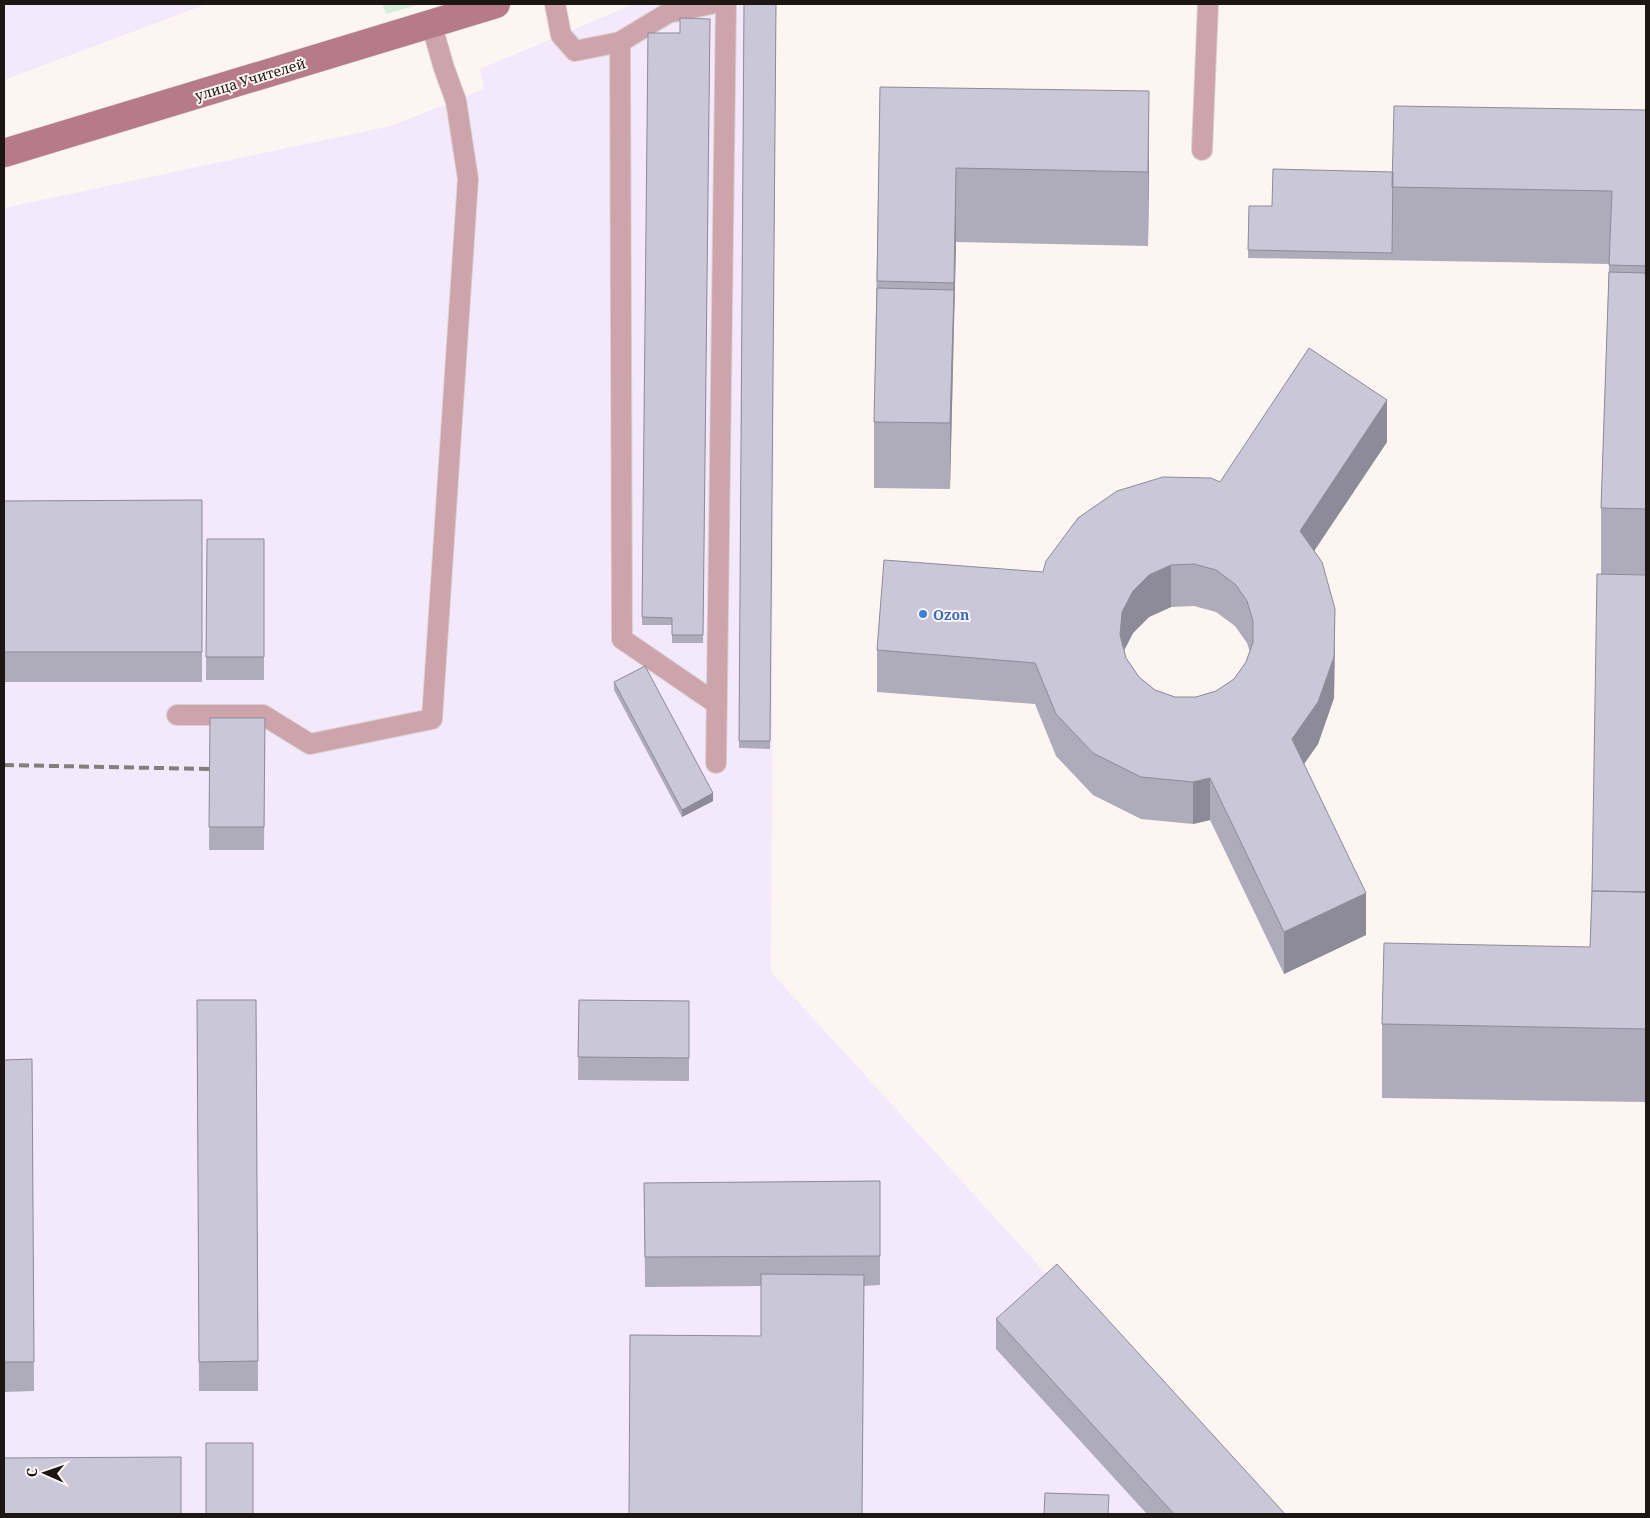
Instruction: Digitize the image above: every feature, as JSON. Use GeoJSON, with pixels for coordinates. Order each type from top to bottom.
{"type":"FeatureCollection","features":[{"type":"Feature","properties":{"kind":"main road","name":"улица Учителей"},"geometry":{"type":"LineString","coordinates":[[4,153],[496,4]]}},
{"type":"Feature","properties":{"kind":"lane"},"geometry":{"type":"LineString","coordinates":[[555,4],[561,35],[575,51],[620,42],[668,13],[711,4]]}},
{"type":"Feature","properties":{"kind":"lane"},"geometry":{"type":"LineString","coordinates":[[716,763],[726,4]]}},
{"type":"Feature","properties":{"kind":"lane"},"geometry":{"type":"LineString","coordinates":[[1202,150],[1208,4]]}},
{"type":"Feature","properties":{"kind":"lane"},"geometry":{"type":"LineString","coordinates":[[177,715],[263,715],[310,744],[432,720],[468,180],[456,101],[431,24]]}},
{"type":"Feature","properties":{"kind":"lane"},"geometry":{"type":"LineString","coordinates":[[620,42],[622,639],[717,704]]}},
{"type":"Feature","properties":{"kind":"shaded area"},"geometry":{"type":"Polygon","coordinates":[[[4,4],[207,4],[4,80],[4,4]]]}},
{"type":"Feature","properties":{"kind":"shaded area"},"geometry":{"type":"Polygon","coordinates":[[[634,4],[776,4],[771,972],[1265,1514],[4,1514],[4,208],[391,126],[484,89],[480,69],[634,4]]]}},
{"type":"Feature","properties":{"kind":"green space"},"geometry":{"type":"Polygon","coordinates":[[[382,4],[421,4],[386,14],[382,4]]]}},
{"type":"Feature","properties":{"kind":"building"},"geometry":{"type":"Polygon","coordinates":[[[744,4],[776,4],[770,741],[739,741],[744,4]]]}},
{"type":"Feature","properties":{"kind":"building"},"geometry":{"type":"Polygon","coordinates":[[[680,18],[710,19],[703,635],[672,635],[672,618],[642,617],[648,33],[680,33],[680,18]]]}},
{"type":"Feature","properties":{"kind":"building"},"geometry":{"type":"Polygon","coordinates":[[[880,87],[1149,91],[1148,172],[956,168],[954,283],[877,281],[880,87]]]}},
{"type":"Feature","properties":{"kind":"building"},"geometry":{"type":"Polygon","coordinates":[[[1394,106],[1646,110],[1646,266],[1609,265],[1612,191],[1392,187],[1394,106]]]}},
{"type":"Feature","properties":{"kind":"building"},"geometry":{"type":"Polygon","coordinates":[[[1273,169],[1393,172],[1392,253],[1248,250],[1249,206],[1272,206],[1273,169]]]}},
{"type":"Feature","properties":{"kind":"building"},"geometry":{"type":"Polygon","coordinates":[[[1609,272],[1646,273],[1646,509],[1601,508],[1609,272]]]}},
{"type":"Feature","properties":{"kind":"building"},"geometry":{"type":"Polygon","coordinates":[[[877,288],[954,290],[950,423],[874,422],[877,288]]]}},
{"type":"Feature","properties":{"kind":"building"},"geometry":{"type":"Polygon","coordinates":[[[1309,348],[1387,400],[1300,531],[1322,562],[1335,609],[1334,657],[1318,702],[1292,739],[1366,893],[1284,932],[1210,778],[1193,782],[1141,777],[1093,753],[1056,714],[1035,663],[877,650],[884,560],[1043,572],[1046,561],[1078,518],[1117,491],[1163,477],[1211,478],[1220,482],[1309,348]],[[1194,564],[1171,565],[1149,575],[1133,591],[1122,612],[1120,635],[1126,658],[1139,677],[1155,690],[1175,697],[1196,697],[1216,691],[1234,679],[1246,662],[1253,642],[1253,621],[1247,601],[1235,584],[1216,570],[1194,564]]]}},
{"type":"Feature","properties":{"kind":"building"},"geometry":{"type":"Polygon","coordinates":[[[202,500],[202,652],[4,652],[4,501],[202,500]]]}},
{"type":"Feature","properties":{"kind":"building"},"geometry":{"type":"Polygon","coordinates":[[[207,539],[264,539],[264,657],[206,657],[207,539]]]}},
{"type":"Feature","properties":{"kind":"building"},"geometry":{"type":"Polygon","coordinates":[[[1597,574],[1646,575],[1646,892],[1592,891],[1597,574]]]}},
{"type":"Feature","properties":{"kind":"building"},"geometry":{"type":"Polygon","coordinates":[[[645,666],[713,793],[682,810],[614,682],[645,666]]]}},
{"type":"Feature","properties":{"kind":"building"},"geometry":{"type":"Polygon","coordinates":[[[210,718],[265,718],[264,827],[209,827],[210,718]]]}},
{"type":"Feature","properties":{"kind":"building"},"geometry":{"type":"Polygon","coordinates":[[[1592,891],[1646,892],[1646,1029],[1382,1024],[1384,943],[1590,947],[1592,891]]]}},
{"type":"Feature","properties":{"kind":"building"},"geometry":{"type":"Polygon","coordinates":[[[197,1000],[256,1000],[258,1361],[199,1362],[197,1000]]]}},
{"type":"Feature","properties":{"kind":"building"},"geometry":{"type":"Polygon","coordinates":[[[579,1000],[689,1001],[689,1058],[578,1057],[579,1000]]]}},
{"type":"Feature","properties":{"kind":"building"},"geometry":{"type":"Polygon","coordinates":[[[32,1059],[34,1362],[4,1362],[4,1060],[32,1059]]]}},
{"type":"Feature","properties":{"kind":"building"},"geometry":{"type":"Polygon","coordinates":[[[880,1181],[880,1256],[645,1257],[644,1183],[880,1181]]]}},
{"type":"Feature","properties":{"kind":"building"},"geometry":{"type":"Polygon","coordinates":[[[1057,1264],[1285,1514],[1174,1514],[996,1319],[1057,1264]]]}},
{"type":"Feature","properties":{"kind":"building"},"geometry":{"type":"Polygon","coordinates":[[[761,1274],[864,1275],[862,1514],[629,1514],[630,1335],[761,1336],[761,1274]]]}},
{"type":"Feature","properties":{"kind":"building"},"geometry":{"type":"Polygon","coordinates":[[[206,1443],[253,1443],[253,1514],[206,1514],[206,1443]]]}},
{"type":"Feature","properties":{"kind":"building"},"geometry":{"type":"Polygon","coordinates":[[[181,1457],[181,1514],[4,1514],[4,1458],[181,1457]]]}},
{"type":"Feature","properties":{"kind":"building"},"geometry":{"type":"Polygon","coordinates":[[[1045,1493],[1109,1495],[1108,1514],[1044,1514],[1045,1493]]]}},
{"type":"Feature","properties":{"kind":"railway"},"geometry":{"type":"LineString","coordinates":[[4,765],[209,769]]}},
{"type":"Feature","properties":{"kind":"place","name":"Ozon"},"geometry":{"type":"Point","coordinates":[923,614]}}]}
